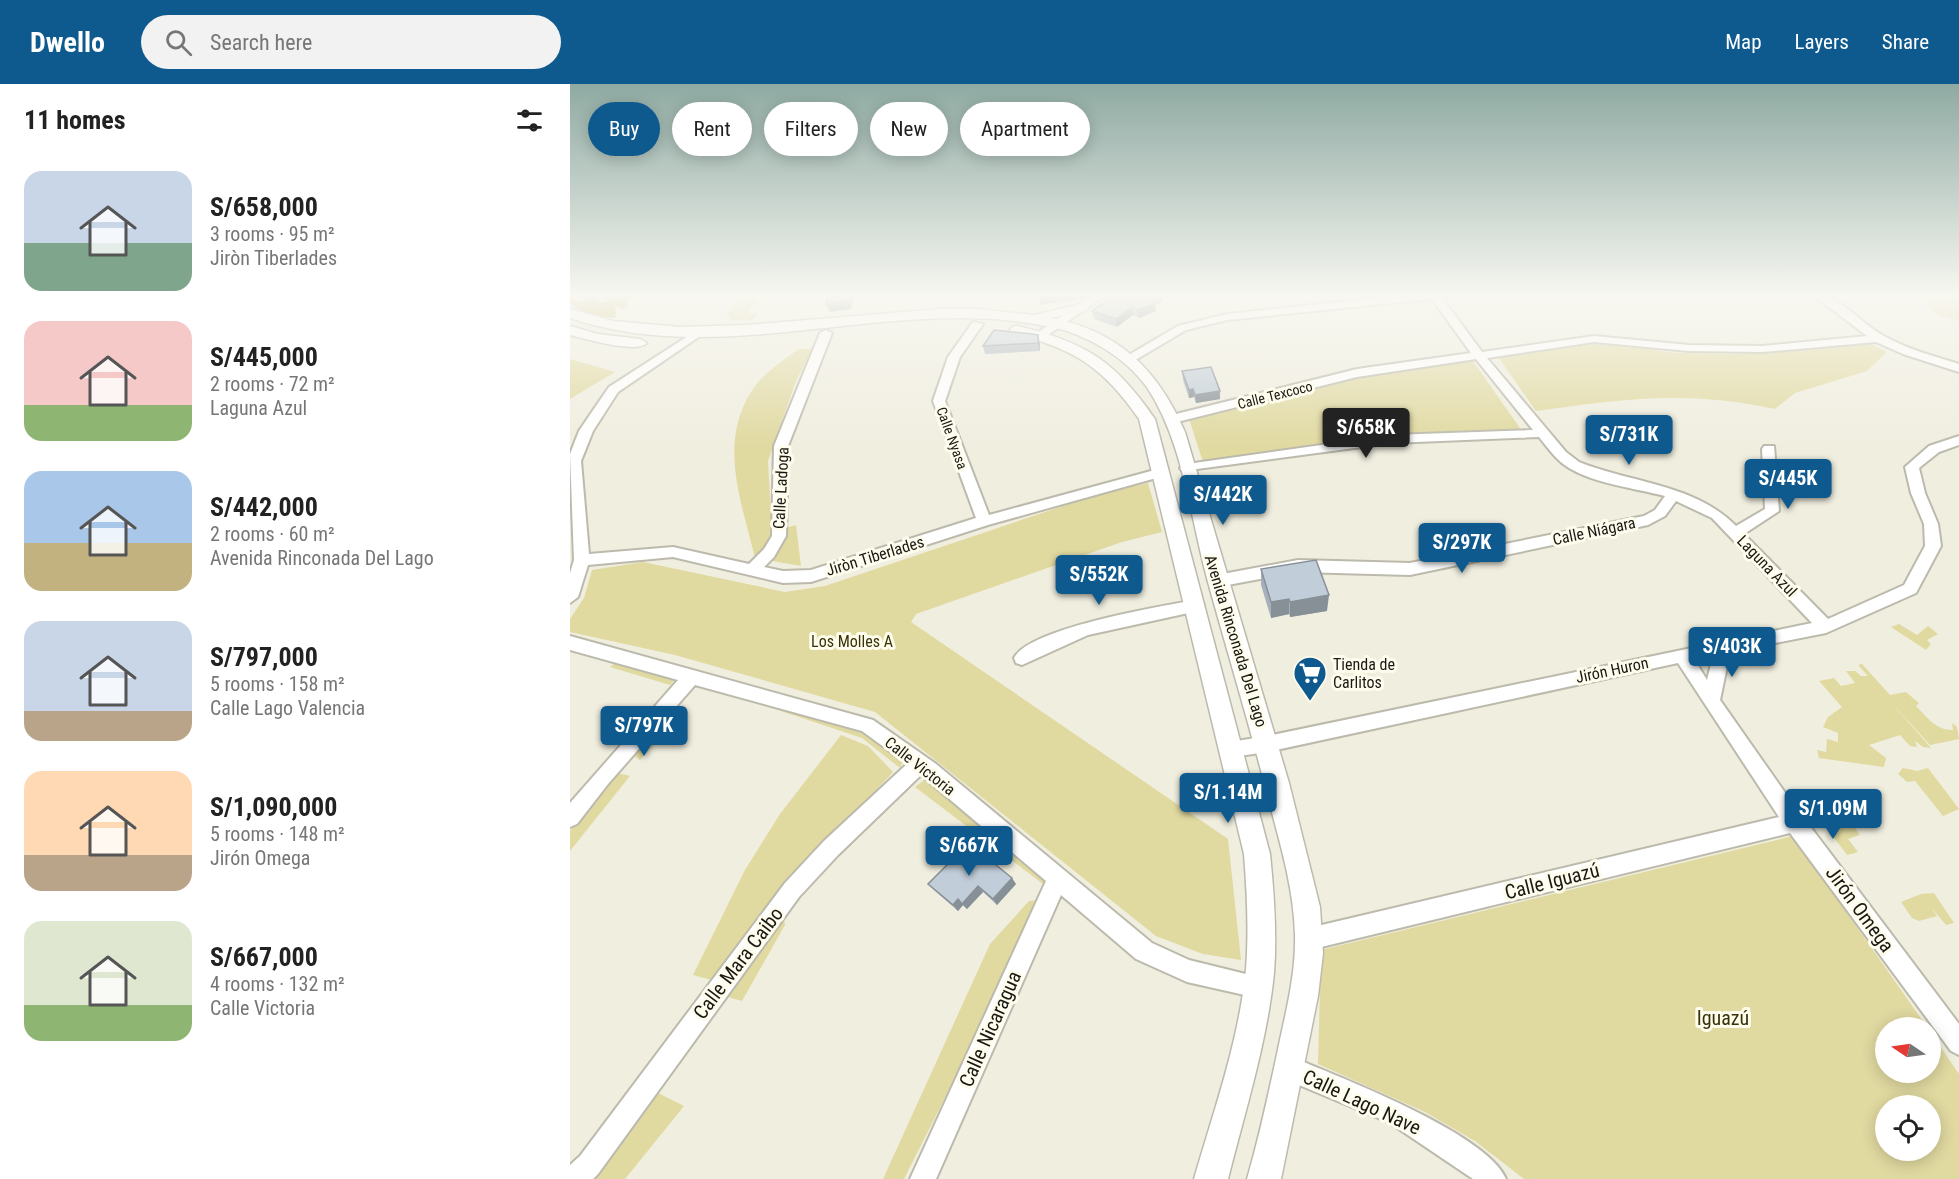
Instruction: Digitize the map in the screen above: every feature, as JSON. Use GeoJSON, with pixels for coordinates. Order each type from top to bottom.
{"type":"FeatureCollection","features":[{"type":"Feature","properties":{"kind":"street"},"geometry":{"type":"LineString","coordinates":[[570,597],[582,560],[574,461],[586,431],[613,390],[681,345]]}},
{"type":"Feature","properties":{"kind":"street","name":"Calle Ladoga"},"geometry":{"type":"LineString","coordinates":[[752,570],[769,553],[779,536],[781,446],[821,345]]}},
{"type":"Feature","properties":{"kind":"street","name":"Calle Nyasa"},"geometry":{"type":"LineString","coordinates":[[962,345],[954,357],[939,401],[984,521]]}},
{"type":"Feature","properties":{"kind":"street","name":"Avenida Rinconada Del Lago"},"geometry":{"type":"LineString","coordinates":[[1072,345],[1122,384],[1147,419],[1257,854],[1262,909],[1258,987],[1239,1076],[1212,1179]]}},
{"type":"Feature","properties":{"kind":"street","name":"Avenida Rinconada Del Lago"},"geometry":{"type":"LineString","coordinates":[[1105,345],[1128,359],[1153,384],[1173,419],[1217,581],[1267,744],[1302,878],[1309,939],[1303,1000],[1264,1179]]}},
{"type":"Feature","properties":{"kind":"street"},"geometry":{"type":"LineString","coordinates":[[1128,359],[1152,345]]}},
{"type":"Feature","properties":{"kind":"street","name":"Laguna Azul"},"geometry":{"type":"LineString","coordinates":[[1471,345],[1561,455],[1574,465],[1594,473],[1674,494],[1717,515],[1826,627]]}},
{"type":"Feature","properties":{"kind":"street","name":"Calle Texcoco"},"geometry":{"type":"LineString","coordinates":[[1173,419],[1356,373],[1553,345]]}},
{"type":"Feature","properties":{"kind":"street","name":"Calle Texcoco"},"geometry":{"type":"LineString","coordinates":[[1658,345],[1763,349],[1804,345]]}},
{"type":"Feature","properties":{"kind":"street"},"geometry":{"type":"LineString","coordinates":[[1893,345],[1907,352],[1959,368]]}},
{"type":"Feature","properties":{"kind":"street"},"geometry":{"type":"LineString","coordinates":[[570,439],[586,431]]}},
{"type":"Feature","properties":{"kind":"street"},"geometry":{"type":"LineString","coordinates":[[1187,468],[1392,440],[1543,433]]}},
{"type":"Feature","properties":{"kind":"street","name":"Jirón Huron"},"geometry":{"type":"LineString","coordinates":[[1232,749],[1267,744],[1682,655],[1826,627],[1910,589],[1933,546],[1931,524],[1918,493],[1912,467],[1934,449],[1959,440]]}},
{"type":"Feature","properties":{"kind":"street"},"geometry":{"type":"LineString","coordinates":[[1735,533],[1772,511],[1769,449]]}},
{"type":"Feature","properties":{"kind":"street","name":"Jiròn Tiberlades"},"geometry":{"type":"LineString","coordinates":[[582,560],[673,552],[783,577],[811,576],[984,521],[1162,472]]}},
{"type":"Feature","properties":{"kind":"street","name":"Calle Niágara"},"geometry":{"type":"LineString","coordinates":[[1217,581],[1298,566],[1410,569],[1648,520],[1660,513],[1674,494]]}},
{"type":"Feature","properties":{"kind":"street"},"geometry":{"type":"LineString","coordinates":[[1022,658],[1073,631],[1100,623],[1196,606]]}},
{"type":"Feature","properties":{"kind":"street","name":"Calle Victoria"},"geometry":{"type":"LineString","coordinates":[[570,643],[693,675],[867,725],[920,764],[1144,951],[1187,971],[1258,987]]}},
{"type":"Feature","properties":{"kind":"street"},"geometry":{"type":"LineString","coordinates":[[1711,702],[1716,668],[1723,647]]}},
{"type":"Feature","properties":{"kind":"street","name":"Jirón Omega"},"geometry":{"type":"LineString","coordinates":[[1682,655],[1711,702],[1796,822],[1959,1043]]}},
{"type":"Feature","properties":{"kind":"street"},"geometry":{"type":"LineString","coordinates":[[570,818],[601,778],[693,675]]}},
{"type":"Feature","properties":{"kind":"street","name":"Calle Mara Caibo"},"geometry":{"type":"LineString","coordinates":[[574,1179],[588,1165],[792,890],[831,848],[920,764]]}},
{"type":"Feature","properties":{"kind":"street","name":"Calle Iguazú"},"geometry":{"type":"LineString","coordinates":[[1309,939],[1796,822]]}},
{"type":"Feature","properties":{"kind":"street","name":"Calle Nicaragua"},"geometry":{"type":"LineString","coordinates":[[923,1179],[1057,880]]}},
{"type":"Feature","properties":{"kind":"street","name":"Calle Lago Nave"},"geometry":{"type":"LineString","coordinates":[[1290,1068],[1399,1114],[1468,1158],[1493,1179]]}},
{"type":"Feature","properties":{"kind":"green space"},"geometry":{"type":"Polygon","coordinates":[[[1587,345],[1619,345],[1677,353],[1737,354],[1833,345],[1873,345],[1887,352],[1867,371],[1795,393],[1775,409],[1713,400],[1656,398],[1536,411],[1498,357],[1587,345]]]}},
{"type":"Feature","properties":{"kind":"green space"},"geometry":{"type":"Polygon","coordinates":[[[799,349],[813,349],[796,381],[768,461],[772,532],[796,525],[801,566],[755,558],[739,495],[734,453],[741,412],[751,392],[779,363],[799,349]]]}},
{"type":"Feature","properties":{"kind":"green space"},"geometry":{"type":"Polygon","coordinates":[[[570,359],[615,372],[570,399],[570,359]]]}},
{"type":"Feature","properties":{"kind":"green space"},"geometry":{"type":"Polygon","coordinates":[[[1473,361],[1522,431],[1391,435],[1203,462],[1189,419],[1365,375],[1473,361]]]}},
{"type":"Feature","properties":{"kind":"green space","name":"Los Molles A"},"geometry":{"type":"Polygon","coordinates":[[[1148,483],[1162,532],[1122,542],[916,614],[911,622],[1228,839],[1241,960],[1203,954],[1156,936],[875,712],[675,655],[570,632],[570,619],[584,598],[592,570],[643,562],[785,592],[825,586],[1096,495],[1148,483]]]}},
{"type":"Feature","properties":{"kind":"green space"},"geometry":{"type":"Polygon","coordinates":[[[1899,624],[1917,635],[1928,626],[1938,634],[1927,640],[1931,644],[1926,650],[1891,627],[1899,624]]]}},
{"type":"Feature","properties":{"kind":"green space"},"geometry":{"type":"Polygon","coordinates":[[[617,661],[678,676],[670,685],[610,667],[617,661]]]}},
{"type":"Feature","properties":{"kind":"green space"},"geometry":{"type":"Polygon","coordinates":[[[1862,664],[1890,695],[1906,692],[1919,703],[1916,706],[1937,726],[1953,730],[1952,723],[1957,727],[1959,739],[1930,745],[1889,700],[1931,748],[1923,747],[1915,741],[1917,747],[1910,746],[1900,735],[1869,745],[1886,758],[1884,767],[1819,758],[1817,750],[1826,752],[1827,739],[1838,742],[1838,733],[1823,727],[1828,717],[1842,707],[1819,681],[1834,678],[1841,686],[1855,683],[1846,671],[1855,671],[1861,676],[1868,676],[1858,665],[1862,664]]]}},
{"type":"Feature","properties":{"kind":"green space"},"geometry":{"type":"Polygon","coordinates":[[[776,704],[867,732],[902,763],[900,768],[862,738],[772,708],[776,704]]]}},
{"type":"Feature","properties":{"kind":"green space"},"geometry":{"type":"Polygon","coordinates":[[[658,729],[667,731],[640,760],[632,754],[658,729]]]}},
{"type":"Feature","properties":{"kind":"green space"},"geometry":{"type":"Polygon","coordinates":[[[841,735],[868,746],[893,772],[816,856],[715,981],[693,975],[745,870],[780,814],[841,735]]]}},
{"type":"Feature","properties":{"kind":"green space"},"geometry":{"type":"Polygon","coordinates":[[[1903,768],[1917,771],[1928,768],[1959,809],[1943,816],[1915,781],[1907,782],[1898,774],[1903,768]]]}},
{"type":"Feature","properties":{"kind":"green space"},"geometry":{"type":"Polygon","coordinates":[[[617,773],[630,776],[570,851],[570,831],[617,773]]]}},
{"type":"Feature","properties":{"kind":"green space"},"geometry":{"type":"Polygon","coordinates":[[[924,780],[1048,879],[1043,884],[915,787],[924,780]]]}},
{"type":"Feature","properties":{"kind":"green space"},"geometry":{"type":"Polygon","coordinates":[[[1844,813],[1860,835],[1848,839],[1858,852],[1847,855],[1821,820],[1844,813]]]}},
{"type":"Feature","properties":{"kind":"green space","name":"Iguazú"},"geometry":{"type":"Polygon","coordinates":[[[1793,836],[1920,1017],[1875,1017],[1875,1083],[1941,1083],[1941,1048],[1959,1074],[1959,1179],[1524,1179],[1475,1141],[1425,1112],[1318,1064],[1321,950],[1793,836]]]}},
{"type":"Feature","properties":{"kind":"green space"},"geometry":{"type":"Polygon","coordinates":[[[1934,893],[1954,923],[1946,925],[1931,907],[1937,916],[1919,921],[1912,918],[1901,902],[1921,894],[1934,893]]]}},
{"type":"Feature","properties":{"kind":"green space"},"geometry":{"type":"Polygon","coordinates":[[[1045,899],[904,1179],[883,1179],[990,944],[1029,901],[1045,899]]]}},
{"type":"Feature","properties":{"kind":"green space"},"geometry":{"type":"Polygon","coordinates":[[[783,916],[785,925],[742,1001],[721,995],[783,916]]]}},
{"type":"Feature","properties":{"kind":"green space"},"geometry":{"type":"Polygon","coordinates":[[[654,1091],[684,1106],[625,1179],[582,1179],[654,1091]]]}},
{"type":"Feature","properties":{"kind":"building"},"geometry":{"type":"Polygon","coordinates":[[[1211,367],[1220,391],[1195,395],[1193,389],[1189,390],[1182,371],[1211,367]]]}},
{"type":"Feature","properties":{"kind":"building"},"geometry":{"type":"Polygon","coordinates":[[[1316,560],[1329,595],[1290,602],[1289,599],[1271,602],[1261,569],[1316,560]]]}},
{"type":"Feature","properties":{"kind":"building"},"geometry":{"type":"Polygon","coordinates":[[[969,843],[1012,878],[993,899],[978,886],[962,904],[958,899],[953,905],[928,884],[969,843]]]}},
{"type":"Feature","properties":{"kind":"place","name":"Tienda de Carlitos"},"geometry":{"type":"Point","coordinates":[1310,702]}}]}
